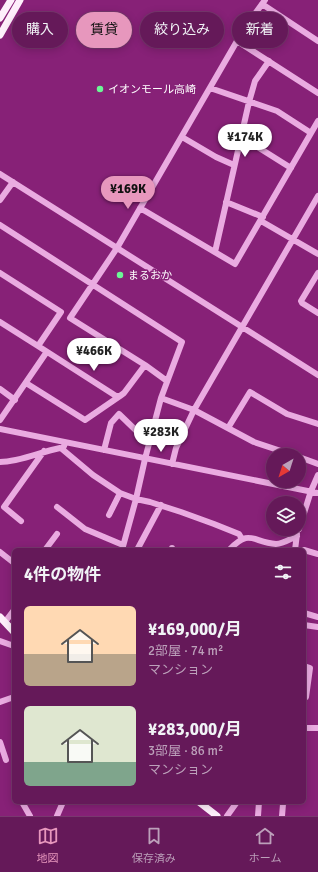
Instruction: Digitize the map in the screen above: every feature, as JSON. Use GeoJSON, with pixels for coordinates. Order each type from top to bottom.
{"type":"FeatureCollection","features":[{"type":"Feature","properties":{"kind":"main road"},"geometry":{"type":"LineString","coordinates":[[0,18],[11,0]]}},
{"type":"Feature","properties":{"kind":"main road"},"geometry":{"type":"LineString","coordinates":[[0,35],[20,0]]}},
{"type":"Feature","properties":{"kind":"main road"},"geometry":{"type":"LineString","coordinates":[[2,619],[12,630]]}},
{"type":"Feature","properties":{"kind":"main road"},"geometry":{"type":"LineString","coordinates":[[202,804],[217,816]]}},
{"type":"Feature","properties":{"kind":"street"},"geometry":{"type":"LineString","coordinates":[[256,12],[264,2],[318,41]]}},
{"type":"Feature","properties":{"kind":"street"},"geometry":{"type":"LineString","coordinates":[[167,381],[145,365],[70,318],[117,248],[233,48]]}},
{"type":"Feature","properties":{"kind":"street"},"geometry":{"type":"LineString","coordinates":[[248,48],[318,93]]}},
{"type":"Feature","properties":{"kind":"street"},"geometry":{"type":"LineString","coordinates":[[215,252],[240,136],[249,102],[255,81],[269,61]]}},
{"type":"Feature","properties":{"kind":"street"},"geometry":{"type":"LineString","coordinates":[[210,88],[277,111],[311,133]]}},
{"type":"Feature","properties":{"kind":"street"},"geometry":{"type":"LineString","coordinates":[[140,208],[235,264],[318,121]]}},
{"type":"Feature","properties":{"kind":"street"},"geometry":{"type":"LineString","coordinates":[[240,136],[291,168]]}},
{"type":"Feature","properties":{"kind":"street"},"geometry":{"type":"LineString","coordinates":[[182,137],[216,157],[234,165]]}},
{"type":"Feature","properties":{"kind":"street"},"geometry":{"type":"LineString","coordinates":[[0,174],[318,375]]}},
{"type":"Feature","properties":{"kind":"street"},"geometry":{"type":"LineString","coordinates":[[0,200],[13,182]]}},
{"type":"Feature","properties":{"kind":"street"},"geometry":{"type":"LineString","coordinates":[[172,464],[176,448],[194,410],[243,328],[318,196]]}},
{"type":"Feature","properties":{"kind":"street"},"geometry":{"type":"LineString","coordinates":[[226,202],[262,219],[293,240],[318,254]]}},
{"type":"Feature","properties":{"kind":"street"},"geometry":{"type":"LineString","coordinates":[[0,226],[182,342],[161,398],[123,548],[85,529],[57,507]]}},
{"type":"Feature","properties":{"kind":"street"},"geometry":{"type":"LineString","coordinates":[[0,273],[61,312],[38,346]]}},
{"type":"Feature","properties":{"kind":"street"},"geometry":{"type":"LineString","coordinates":[[318,273],[301,301],[318,313]]}},
{"type":"Feature","properties":{"kind":"street"},"geometry":{"type":"LineString","coordinates":[[0,322],[113,395],[120,396]]}},
{"type":"Feature","properties":{"kind":"street"},"geometry":{"type":"LineString","coordinates":[[0,420],[46,353]]}},
{"type":"Feature","properties":{"kind":"street"},"geometry":{"type":"LineString","coordinates":[[26,383],[85,420],[124,393],[145,365]]}},
{"type":"Feature","properties":{"kind":"street"},"geometry":{"type":"LineString","coordinates":[[0,389],[14,400]]}},
{"type":"Feature","properties":{"kind":"street"},"geometry":{"type":"LineString","coordinates":[[228,428],[250,392],[287,414],[318,424]]}},
{"type":"Feature","properties":{"kind":"street"},"geometry":{"type":"LineString","coordinates":[[161,398],[194,410],[254,442],[272,448]]}},
{"type":"Feature","properties":{"kind":"street"},"geometry":{"type":"LineString","coordinates":[[104,450],[111,423],[119,414],[149,443]]}},
{"type":"Feature","properties":{"kind":"street"},"geometry":{"type":"LineString","coordinates":[[0,429],[145,459],[318,492]]}},
{"type":"Feature","properties":{"kind":"street"},"geometry":{"type":"LineString","coordinates":[[62,449],[66,442]]}},
{"type":"Feature","properties":{"kind":"street"},"geometry":{"type":"LineString","coordinates":[[0,462],[21,459],[44,451],[60,448],[93,475],[120,492],[136,499],[161,505],[214,524],[239,534],[242,539]]}},
{"type":"Feature","properties":{"kind":"street"},"geometry":{"type":"LineString","coordinates":[[21,521],[4,507],[44,451]]}},
{"type":"Feature","properties":{"kind":"street"},"geometry":{"type":"LineString","coordinates":[[306,460],[318,464]]}},
{"type":"Feature","properties":{"kind":"street"},"geometry":{"type":"LineString","coordinates":[[306,507],[318,474]]}},
{"type":"Feature","properties":{"kind":"street"},"geometry":{"type":"LineString","coordinates":[[109,515],[120,492]]}},
{"type":"Feature","properties":{"kind":"street"},"geometry":{"type":"LineString","coordinates":[[140,548],[161,505]]}},
{"type":"Feature","properties":{"kind":"street"},"geometry":{"type":"LineString","coordinates":[[46,548],[57,534]]}},
{"type":"Feature","properties":{"kind":"street"},"geometry":{"type":"LineString","coordinates":[[231,548],[242,539],[250,537],[276,544],[297,536],[295,548]]}},
{"type":"Feature","properties":{"kind":"street"},"geometry":{"type":"LineString","coordinates":[[306,551],[318,554]]}},
{"type":"Feature","properties":{"kind":"street"},"geometry":{"type":"LineString","coordinates":[[0,552],[12,561]]}},
{"type":"Feature","properties":{"kind":"street"},"geometry":{"type":"LineString","coordinates":[[2,619],[12,612]]}},
{"type":"Feature","properties":{"kind":"street"},"geometry":{"type":"LineString","coordinates":[[306,614],[318,617]]}},
{"type":"Feature","properties":{"kind":"street"},"geometry":{"type":"LineString","coordinates":[[306,625],[318,627]]}},
{"type":"Feature","properties":{"kind":"street"},"geometry":{"type":"LineString","coordinates":[[0,641],[12,645]]}},
{"type":"Feature","properties":{"kind":"street"},"geometry":{"type":"LineString","coordinates":[[306,667],[310,668],[306,697]]}},
{"type":"Feature","properties":{"kind":"street"},"geometry":{"type":"LineString","coordinates":[[0,702],[12,698]]}},
{"type":"Feature","properties":{"kind":"street"},"geometry":{"type":"LineString","coordinates":[[306,728],[318,728]]}},
{"type":"Feature","properties":{"kind":"street"},"geometry":{"type":"LineString","coordinates":[[0,742],[6,760]]}},
{"type":"Feature","properties":{"kind":"street"},"geometry":{"type":"LineString","coordinates":[[23,804],[30,816]]}},
{"type":"Feature","properties":{"kind":"street"},"geometry":{"type":"LineString","coordinates":[[57,816],[62,804]]}},
{"type":"Feature","properties":{"kind":"street"},"geometry":{"type":"LineString","coordinates":[[227,816],[236,804]]}},
{"type":"Feature","properties":{"kind":"street"},"geometry":{"type":"LineString","coordinates":[[258,816],[259,804]]}},
{"type":"Feature","properties":{"kind":"street"},"geometry":{"type":"LineString","coordinates":[[282,816],[283,804]]}},
{"type":"Feature","properties":{"kind":"place","name":"イオンモール高崎"},"geometry":{"type":"Point","coordinates":[100,89]}},
{"type":"Feature","properties":{"kind":"place","name":"まるおか"},"geometry":{"type":"Point","coordinates":[120,275]}}]}
